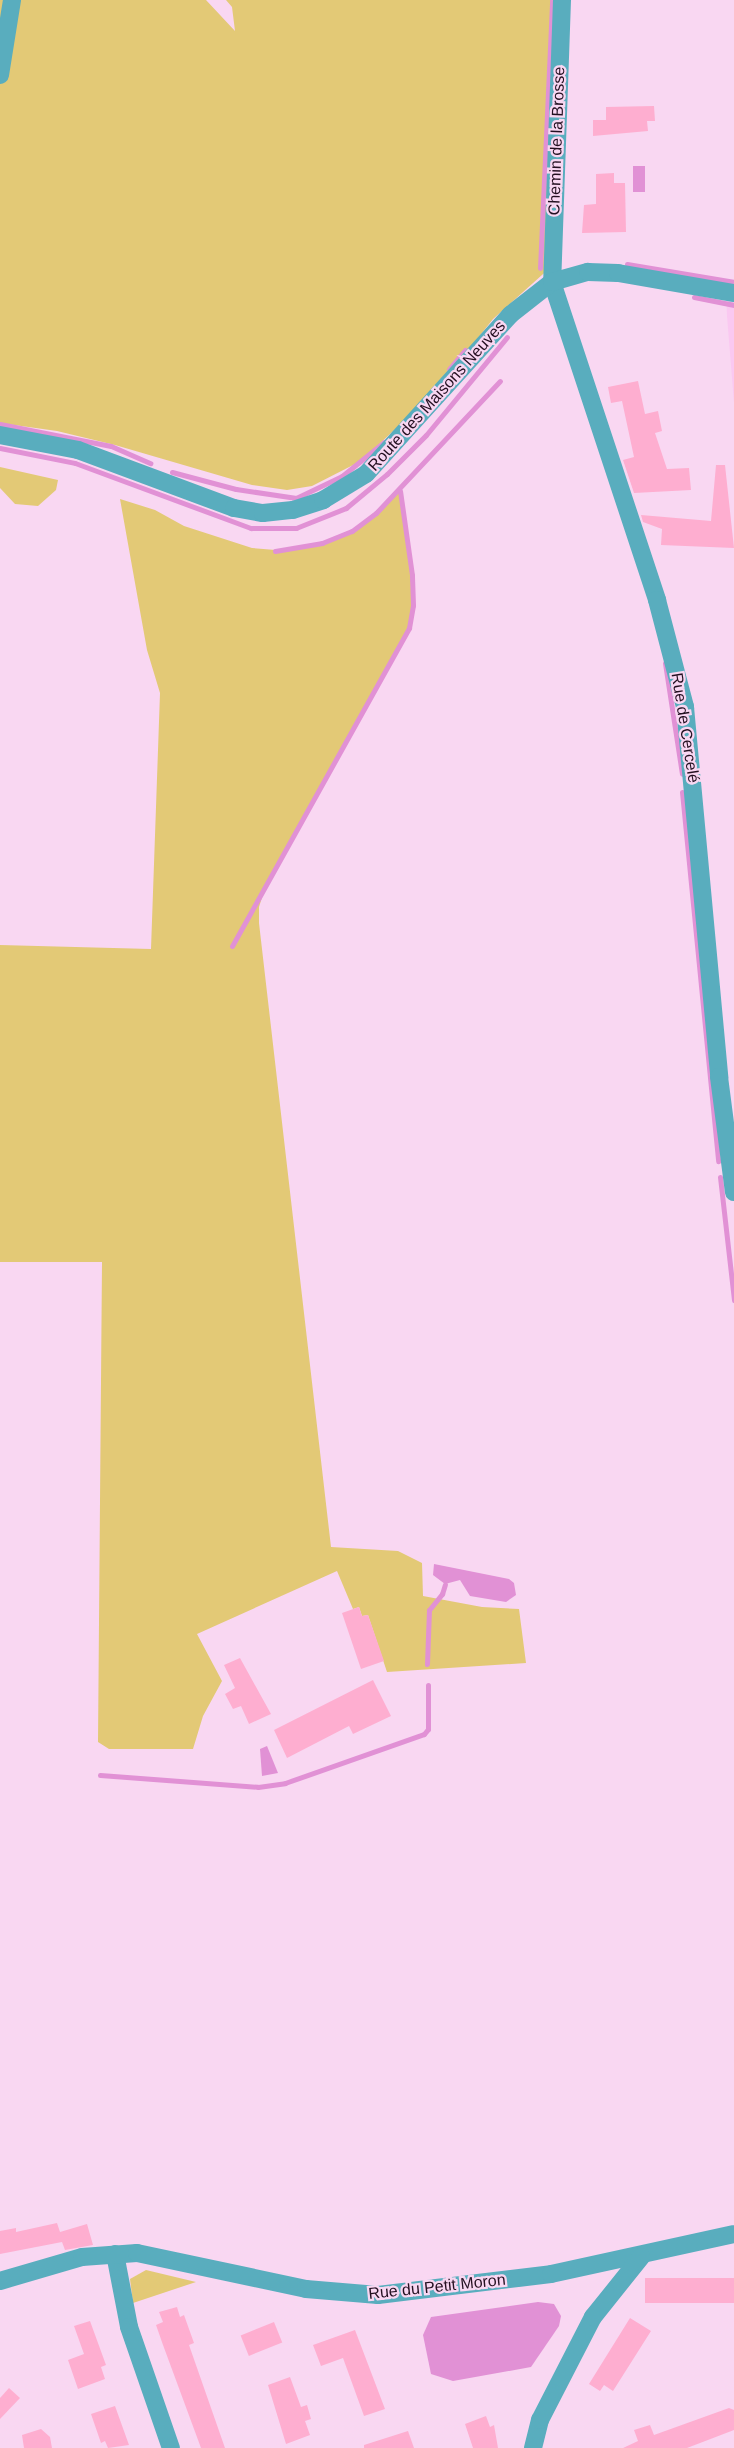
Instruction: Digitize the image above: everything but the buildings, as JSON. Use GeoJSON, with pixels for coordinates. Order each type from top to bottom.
{"type":"FeatureCollection","features":[{"type":"Feature","properties":{"kind":"street"},"geometry":{"type":"LineString","coordinates":[[0,75],[12,0]]}},
{"type":"Feature","properties":{"kind":"street","name":"Chemin de la Brosse"},"geometry":{"type":"LineString","coordinates":[[552,282],[562,0]]}},
{"type":"Feature","properties":{"kind":"street","name":"Route des Maisons Neuves"},"geometry":{"type":"LineString","coordinates":[[0,435],[78,450],[234,508],[264,513],[292,510],[330,496],[366,474],[510,315],[552,282],[588,272],[618,273],[734,293]]}},
{"type":"Feature","properties":{"kind":"street","name":"Rue de Cercelé"},"geometry":{"type":"LineString","coordinates":[[552,282],[657,600],[685,707],[719,1077],[734,1192]]}},
{"type":"Feature","properties":{"kind":"street","name":"Rue du Petit Moron"},"geometry":{"type":"LineString","coordinates":[[0,2281],[58,2263],[115,2254],[174,2258],[306,2289],[378,2295],[551,2274],[640,2257],[734,2234]]}},
{"type":"Feature","properties":{"kind":"street"},"geometry":{"type":"LineString","coordinates":[[115,2254],[129,2327],[171,2448]]}},
{"type":"Feature","properties":{"kind":"street"},"geometry":{"type":"LineString","coordinates":[[533,2448],[540,2420],[593,2317],[640,2257]]}},
{"type":"Feature","properties":{"kind":"shaded area"},"geometry":{"type":"Polygon","coordinates":[[[0,0],[206,0],[235,31],[232,7],[226,0],[562,0],[552,266],[493,319],[434,393],[361,461],[312,486],[287,490],[252,485],[115,445],[57,431],[0,423],[0,0]]]}},
{"type":"Feature","properties":{"kind":"shaded area"},"geometry":{"type":"Polygon","coordinates":[[[633,166],[645,166],[645,192],[633,192],[633,166]]]}},
{"type":"Feature","properties":{"kind":"shaded area"},"geometry":{"type":"Polygon","coordinates":[[[726,291],[734,293],[734,403],[727,316],[726,291]]]}},
{"type":"Feature","properties":{"kind":"shaded area"},"geometry":{"type":"Polygon","coordinates":[[[0,467],[58,480],[56,490],[38,506],[15,504],[0,488],[0,467]]]}},
{"type":"Feature","properties":{"kind":"shaded area"},"geometry":{"type":"Polygon","coordinates":[[[400,491],[412,575],[413,605],[409,628],[266,885],[259,907],[259,923],[331,1547],[398,1551],[422,1563],[423,1596],[482,1607],[519,1609],[526,1663],[387,1672],[368,1615],[362,1616],[359,1607],[353,1609],[337,1571],[197,1634],[222,1681],[203,1716],[193,1749],[109,1749],[98,1742],[102,1262],[0,1262],[0,945],[151,949],[160,693],[147,650],[120,499],[155,510],[184,526],[252,548],[288,551],[322,543],[352,531],[400,491]]]}},
{"type":"Feature","properties":{"kind":"shaded area"},"geometry":{"type":"Polygon","coordinates":[[[434,1564],[509,1579],[514,1583],[516,1595],[506,1602],[470,1596],[460,1580],[445,1584],[433,1575],[434,1564]]]}},
{"type":"Feature","properties":{"kind":"shaded area"},"geometry":{"type":"Polygon","coordinates":[[[267,1746],[278,1773],[262,1776],[260,1749],[267,1746]]]}},
{"type":"Feature","properties":{"kind":"shaded area"},"geometry":{"type":"Polygon","coordinates":[[[146,2270],[196,2282],[133,2303],[130,2279],[146,2270]]]}},
{"type":"Feature","properties":{"kind":"shaded area"},"geometry":{"type":"Polygon","coordinates":[[[538,2302],[554,2304],[561,2316],[559,2326],[531,2367],[453,2381],[431,2374],[423,2335],[431,2317],[538,2302]]]}},
{"type":"Feature","properties":{"kind":"waterway"},"geometry":{"type":"LineString","coordinates":[[540,268],[552,0]]}},
{"type":"Feature","properties":{"kind":"waterway"},"geometry":{"type":"LineString","coordinates":[[627,264],[734,282]]}},
{"type":"Feature","properties":{"kind":"waterway"},"geometry":{"type":"LineString","coordinates":[[694,297],[734,305]]}},
{"type":"Feature","properties":{"kind":"waterway"},"geometry":{"type":"LineString","coordinates":[[0,448],[75,463],[251,528],[296,528],[346,508],[387,474],[426,435],[507,337]]}},
{"type":"Feature","properties":{"kind":"waterway"},"geometry":{"type":"LineString","coordinates":[[449,369],[465,350]]}},
{"type":"Feature","properties":{"kind":"waterway"},"geometry":{"type":"LineString","coordinates":[[275,551],[322,543],[352,531],[376,513],[500,381]]}},
{"type":"Feature","properties":{"kind":"waterway"},"geometry":{"type":"LineString","coordinates":[[0,424],[111,446],[150,463]]}},
{"type":"Feature","properties":{"kind":"waterway"},"geometry":{"type":"LineString","coordinates":[[172,472],[236,489],[296,498],[342,476],[384,442]]}},
{"type":"Feature","properties":{"kind":"waterway"},"geometry":{"type":"LineString","coordinates":[[232,946],[409,628],[413,605],[412,575],[400,491]]}},
{"type":"Feature","properties":{"kind":"waterway"},"geometry":{"type":"LineString","coordinates":[[665,663],[682,774]]}},
{"type":"Feature","properties":{"kind":"waterway"},"geometry":{"type":"LineString","coordinates":[[682,792],[718,1161]]}},
{"type":"Feature","properties":{"kind":"waterway"},"geometry":{"type":"LineString","coordinates":[[720,1177],[734,1300]]}},
{"type":"Feature","properties":{"kind":"waterway"},"geometry":{"type":"LineString","coordinates":[[427,1664],[429,1610],[442,1594],[445,1584]]}},
{"type":"Feature","properties":{"kind":"waterway"},"geometry":{"type":"LineString","coordinates":[[100,1775],[258,1787],[285,1783],[424,1734],[428,1729],[428,1685]]}}]}
